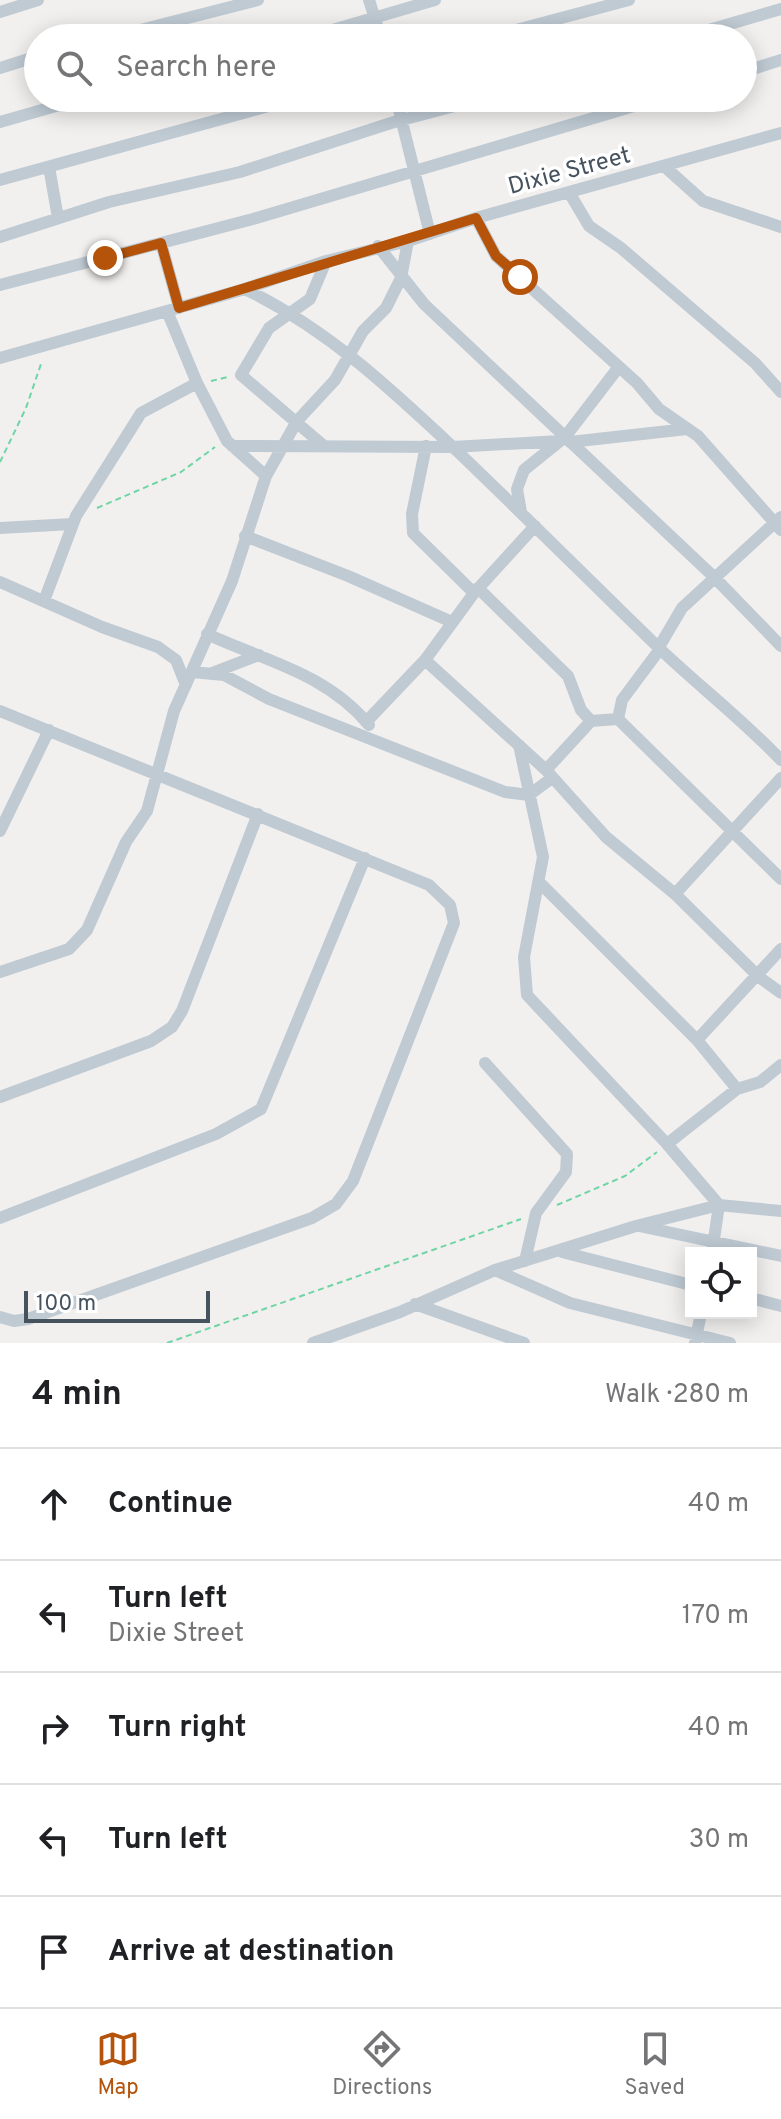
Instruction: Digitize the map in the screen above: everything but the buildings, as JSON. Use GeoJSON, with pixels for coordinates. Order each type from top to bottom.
{"type":"FeatureCollection","features":[{"type":"Feature","properties":{"kind":"street"},"geometry":{"type":"LineString","coordinates":[[0,12],[38,0]]}},
{"type":"Feature","properties":{"kind":"street"},"geometry":{"type":"LineString","coordinates":[[164,24],[258,0]]}},
{"type":"Feature","properties":{"kind":"street"},"geometry":{"type":"LineString","coordinates":[[369,0],[377,24]]}},
{"type":"Feature","properties":{"kind":"street"},"geometry":{"type":"LineString","coordinates":[[357,24],[435,0]]}},
{"type":"Feature","properties":{"kind":"street"},"geometry":{"type":"LineString","coordinates":[[539,24],[629,0]]}},
{"type":"Feature","properties":{"kind":"street"},"geometry":{"type":"LineString","coordinates":[[729,24],[781,9]]}},
{"type":"Feature","properties":{"kind":"street"},"geometry":{"type":"LineString","coordinates":[[0,68],[24,60]]}},
{"type":"Feature","properties":{"kind":"street"},"geometry":{"type":"LineString","coordinates":[[757,68],[781,60]]}},
{"type":"Feature","properties":{"kind":"street"},"geometry":{"type":"LineString","coordinates":[[0,122],[35,112]]}},
{"type":"Feature","properties":{"kind":"street"},"geometry":{"type":"LineString","coordinates":[[0,180],[247,112]]}},
{"type":"Feature","properties":{"kind":"street"},"geometry":{"type":"LineString","coordinates":[[400,112],[430,234]]}},
{"type":"Feature","properties":{"kind":"street"},"geometry":{"type":"LineString","coordinates":[[0,237],[58,218],[240,172],[432,112]]}},
{"type":"Feature","properties":{"kind":"street"},"geometry":{"type":"LineString","coordinates":[[0,285],[161,243],[613,112]]}},
{"type":"Feature","properties":{"kind":"street","name":"Dixie Street"},"geometry":{"type":"LineString","coordinates":[[0,358],[245,289],[378,246],[408,241],[476,218],[781,133]]}},
{"type":"Feature","properties":{"kind":"street"},"geometry":{"type":"LineString","coordinates":[[49,167],[58,218]]}},
{"type":"Feature","properties":{"kind":"street"},"geometry":{"type":"LineString","coordinates":[[665,167],[703,201],[781,227]]}},
{"type":"Feature","properties":{"kind":"street"},"geometry":{"type":"LineString","coordinates":[[570,194],[589,226],[621,248],[755,363],[781,392]]}},
{"type":"Feature","properties":{"kind":"street"},"geometry":{"type":"LineString","coordinates":[[476,218],[496,256],[637,383],[659,409],[724,462],[778,523],[714,577],[673,619],[659,648],[622,700],[618,719]]}},
{"type":"Feature","properties":{"kind":"street"},"geometry":{"type":"LineString","coordinates":[[0,972],[69,949],[87,930],[126,842],[147,811],[166,734],[232,581],[266,476],[297,421],[335,380],[349,353],[386,308],[401,278],[408,241]]}},
{"type":"Feature","properties":{"kind":"street"},"geometry":{"type":"LineString","coordinates":[[161,243],[173,309],[197,383],[230,444],[266,476]]}},
{"type":"Feature","properties":{"kind":"street"},"geometry":{"type":"LineString","coordinates":[[378,246],[401,278],[565,440],[714,577],[781,646]]}},
{"type":"Feature","properties":{"kind":"street"},"geometry":{"type":"LineString","coordinates":[[324,446],[241,375],[269,328],[316,291],[326,261]]}},
{"type":"Feature","properties":{"kind":"street"},"geometry":{"type":"LineString","coordinates":[[245,289],[293,312],[349,353],[781,760]]}},
{"type":"Feature","properties":{"kind":"street"},"geometry":{"type":"LineString","coordinates":[[521,512],[519,480],[524,470],[565,440],[618,368]]}},
{"type":"Feature","properties":{"kind":"street"},"geometry":{"type":"LineString","coordinates":[[44,601],[74,520],[141,413],[197,383]]}},
{"type":"Feature","properties":{"kind":"street"},"geometry":{"type":"LineString","coordinates":[[230,444],[452,447],[687,429]]}},
{"type":"Feature","properties":{"kind":"street"},"geometry":{"type":"LineString","coordinates":[[426,446],[412,514],[413,533],[568,676],[581,710],[591,721]]}},
{"type":"Feature","properties":{"kind":"street"},"geometry":{"type":"LineString","coordinates":[[0,528],[74,520]]}},
{"type":"Feature","properties":{"kind":"street"},"geometry":{"type":"LineString","coordinates":[[366,722],[425,660],[476,590],[535,526]]}},
{"type":"Feature","properties":{"kind":"street"},"geometry":{"type":"LineString","coordinates":[[245,536],[348,576],[452,622]]}},
{"type":"Feature","properties":{"kind":"street"},"geometry":{"type":"LineString","coordinates":[[0,582],[102,627],[158,647],[176,660],[186,685]]}},
{"type":"Feature","properties":{"kind":"street"},"geometry":{"type":"LineString","coordinates":[[207,634],[290,665],[321,684],[366,722],[382,742]]}},
{"type":"Feature","properties":{"kind":"street"},"geometry":{"type":"LineString","coordinates":[[212,673],[259,655]]}},
{"type":"Feature","properties":{"kind":"street"},"geometry":{"type":"LineString","coordinates":[[425,660],[549,774],[606,837],[675,894],[759,977],[781,993]]}},
{"type":"Feature","properties":{"kind":"street"},"geometry":{"type":"LineString","coordinates":[[192,672],[233,679],[269,699],[497,789],[529,795]]}},
{"type":"Feature","properties":{"kind":"street"},"geometry":{"type":"LineString","coordinates":[[0,711],[157,772],[438,890],[450,905],[454,923],[346,1193],[325,1212],[28,1319],[14,1321],[0,1317]]}},
{"type":"Feature","properties":{"kind":"street"},"geometry":{"type":"LineString","coordinates":[[529,795],[591,721],[618,719],[781,879]]}},
{"type":"Feature","properties":{"kind":"street"},"geometry":{"type":"LineString","coordinates":[[0,831],[49,730]]}},
{"type":"Feature","properties":{"kind":"street"},"geometry":{"type":"LineString","coordinates":[[519,745],[543,845],[540,883],[524,957],[527,995],[667,1144],[719,1205],[713,1247]]}},
{"type":"Feature","properties":{"kind":"street"},"geometry":{"type":"LineString","coordinates":[[675,894],[781,778]]}},
{"type":"Feature","properties":{"kind":"street"},"geometry":{"type":"LineString","coordinates":[[0,1097],[151,1041],[172,1027],[182,1011],[258,814]]}},
{"type":"Feature","properties":{"kind":"street"},"geometry":{"type":"LineString","coordinates":[[0,1218],[216,1134],[261,1109],[365,858]]}},
{"type":"Feature","properties":{"kind":"street"},"geometry":{"type":"LineString","coordinates":[[540,883],[697,1040],[737,1089]]}},
{"type":"Feature","properties":{"kind":"street"},"geometry":{"type":"LineString","coordinates":[[697,1040],[759,977],[781,949]]}},
{"type":"Feature","properties":{"kind":"street"},"geometry":{"type":"LineString","coordinates":[[485,1063],[567,1154],[566,1172],[536,1213],[525,1261]]}},
{"type":"Feature","properties":{"kind":"street"},"geometry":{"type":"LineString","coordinates":[[667,1144],[737,1089],[760,1082],[781,1065]]}},
{"type":"Feature","properties":{"kind":"street"},"geometry":{"type":"LineString","coordinates":[[313,1343],[495,1270],[561,1252],[636,1226],[719,1205],[781,1211]]}},
{"type":"Feature","properties":{"kind":"street"},"geometry":{"type":"LineString","coordinates":[[636,1226],[710,1247]]}},
{"type":"Feature","properties":{"kind":"street"},"geometry":{"type":"LineString","coordinates":[[561,1252],[685,1283]]}},
{"type":"Feature","properties":{"kind":"street"},"geometry":{"type":"LineString","coordinates":[[757,1253],[781,1256]]}},
{"type":"Feature","properties":{"kind":"street"},"geometry":{"type":"LineString","coordinates":[[495,1270],[570,1303],[696,1339],[730,1343]]}},
{"type":"Feature","properties":{"kind":"street"},"geometry":{"type":"LineString","coordinates":[[757,1300],[781,1306]]}},
{"type":"Feature","properties":{"kind":"street"},"geometry":{"type":"LineString","coordinates":[[415,1304],[524,1343]]}},
{"type":"Feature","properties":{"kind":"street"},"geometry":{"type":"LineString","coordinates":[[696,1339],[700,1319]]}},
{"type":"Feature","properties":{"kind":"path"},"geometry":{"type":"LineString","coordinates":[[0,462],[26,408],[47,345]]}},
{"type":"Feature","properties":{"kind":"path"},"geometry":{"type":"LineString","coordinates":[[197,383],[241,375]]}},
{"type":"Feature","properties":{"kind":"path"},"geometry":{"type":"LineString","coordinates":[[74,520],[181,472],[230,444]]}},
{"type":"Feature","properties":{"kind":"path"},"geometry":{"type":"LineString","coordinates":[[167,1343],[536,1213],[625,1176],[667,1144]]}},
{"type":"Feature","properties":{"kind":"route"},"geometry":{"type":"LineString","coordinates":[[105,258],[161,243],[179,308],[476,218],[496,256],[520,277]]}}]}
